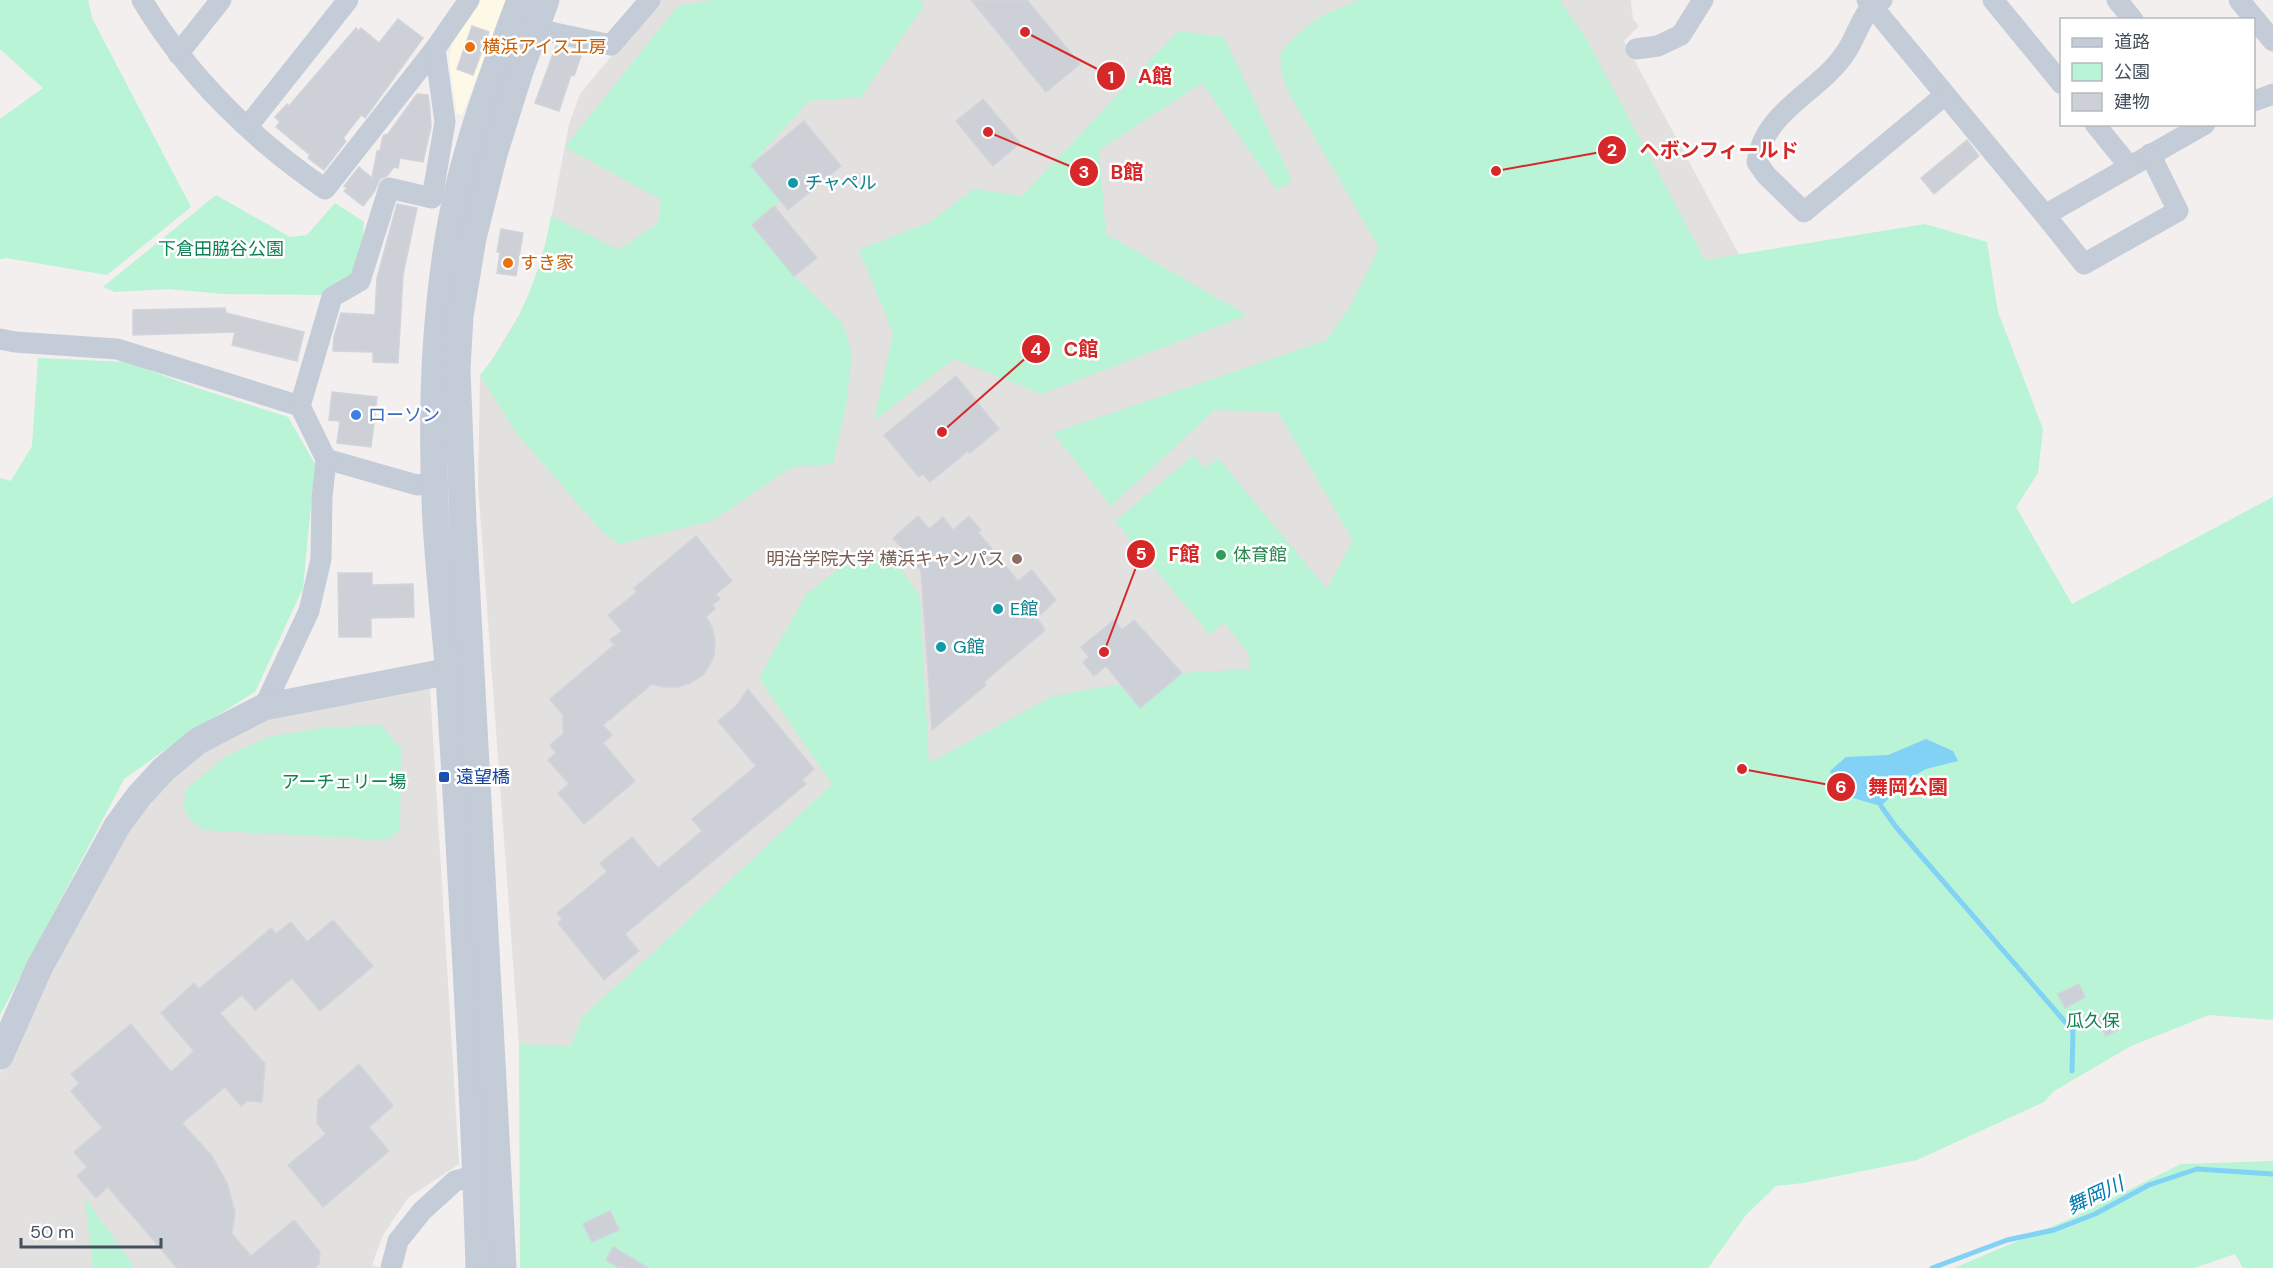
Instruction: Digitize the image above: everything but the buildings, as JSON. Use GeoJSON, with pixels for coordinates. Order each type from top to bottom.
{"type":"FeatureCollection","features":[{"type":"Feature","properties":{"kind":"street"},"geometry":{"type":"LineString","coordinates":[[141,0],[178,54],[209,91],[288,164],[325,189],[435,49],[469,0]]}},
{"type":"Feature","properties":{"kind":"street"},"geometry":{"type":"LineString","coordinates":[[178,54],[221,0]]}},
{"type":"Feature","properties":{"kind":"street"},"geometry":{"type":"LineString","coordinates":[[248,126],[348,0]]}},
{"type":"Feature","properties":{"kind":"street"},"geometry":{"type":"LineString","coordinates":[[460,669],[435,483],[434,409],[438,320],[448,237],[468,151],[495,65],[520,0]]}},
{"type":"Feature","properties":{"kind":"street"},"geometry":{"type":"LineString","coordinates":[[502,1268],[487,1172],[460,669],[458,412],[460,316],[472,238],[494,154],[546,0]]}},
{"type":"Feature","properties":{"kind":"street"},"geometry":{"type":"LineString","coordinates":[[536,29],[611,45],[650,0]]}},
{"type":"Feature","properties":{"kind":"street"},"geometry":{"type":"LineString","coordinates":[[1636,49],[1658,45],[1681,35],[1702,0]]}},
{"type":"Feature","properties":{"kind":"street"},"geometry":{"type":"LineString","coordinates":[[1993,0],[2060,83]]}},
{"type":"Feature","properties":{"kind":"street"},"geometry":{"type":"LineString","coordinates":[[2117,0],[2131,18]]}},
{"type":"Feature","properties":{"kind":"street"},"geometry":{"type":"LineString","coordinates":[[2239,0],[2254,18]]}},
{"type":"Feature","properties":{"kind":"street"},"geometry":{"type":"LineString","coordinates":[[1945,95],[1804,212],[1766,175],[1757,162],[1759,148],[1766,132],[1796,100],[1829,75],[1847,52],[1874,2],[1945,95],[2084,264],[2178,211],[2150,154]]}},
{"type":"Feature","properties":{"kind":"street"},"geometry":{"type":"LineString","coordinates":[[2255,19],[2273,41]]}},
{"type":"Feature","properties":{"kind":"street"},"geometry":{"type":"LineString","coordinates":[[264,707],[309,611],[321,559],[322,498],[326,459],[300,406],[332,297],[360,281],[389,188],[432,198],[445,122],[435,49]]}},
{"type":"Feature","properties":{"kind":"street"},"geometry":{"type":"LineString","coordinates":[[2255,100],[2273,94]]}},
{"type":"Feature","properties":{"kind":"street"},"geometry":{"type":"LineString","coordinates":[[2097,126],[2129,166]]}},
{"type":"Feature","properties":{"kind":"street"},"geometry":{"type":"LineString","coordinates":[[2045,214],[2201,126]]}},
{"type":"Feature","properties":{"kind":"street"},"geometry":{"type":"LineString","coordinates":[[0,339],[117,349],[300,406]]}},
{"type":"Feature","properties":{"kind":"street"},"geometry":{"type":"LineString","coordinates":[[326,459],[417,485],[435,483]]}},
{"type":"Feature","properties":{"kind":"street"},"geometry":{"type":"LineString","coordinates":[[0,1056],[39,968],[117,826],[139,796],[164,769],[198,741],[264,707],[460,669]]}},
{"type":"Feature","properties":{"kind":"street"},"geometry":{"type":"LineString","coordinates":[[390,1268],[398,1241],[422,1210],[455,1181],[487,1172]]}},
{"type":"Feature","properties":{"kind":"street"},"geometry":{"type":"LineString","coordinates":[[479,1268],[487,1172]]}},
{"type":"Feature","properties":{"kind":"shaded area","name":"横浜アイス工房"},"geometry":{"type":"Polygon","coordinates":[[[481,0],[507,0],[462,115],[457,114],[449,60],[454,35],[481,0]]]}},
{"type":"Feature","properties":{"kind":"shaded area","name":"明治学院大学 横浜キャンパス"},"geometry":{"type":"Polygon","coordinates":[[[658,0],[1631,0],[1633,19],[1639,26],[1624,41],[1750,275],[1761,402],[591,1048],[519,1044],[478,485],[480,375],[490,363],[525,305],[545,252],[569,124],[580,94],[658,0]]]}},
{"type":"Feature","properties":{"kind":"shaded area"},"geometry":{"type":"Polygon","coordinates":[[[430,688],[459,1164],[408,1198],[383,1235],[372,1265],[381,1268],[0,1268],[0,1073],[36,986],[135,813],[171,772],[262,717],[430,688]]]}},
{"type":"Feature","properties":{"kind":"green space"},"geometry":{"type":"Polygon","coordinates":[[[0,0],[88,0],[92,18],[191,207],[107,275],[6,258],[0,259],[0,119],[43,88],[0,49],[0,0]]]}},
{"type":"Feature","properties":{"kind":"green space"},"geometry":{"type":"Polygon","coordinates":[[[714,0],[920,0],[924,6],[861,97],[809,101],[751,165],[781,201],[752,225],[794,276],[843,324],[852,354],[846,406],[833,464],[791,467],[714,520],[620,544],[603,533],[515,431],[480,375],[506,339],[526,300],[541,259],[551,216],[619,250],[658,223],[661,200],[565,147],[678,6],[714,0]]]}},
{"type":"Feature","properties":{"kind":"green space","name":"瓜久保"},"geometry":{"type":"Polygon","coordinates":[[[1360,0],[1560,0],[1588,42],[1705,260],[1925,224],[1987,242],[1998,312],[2043,429],[2038,473],[2016,507],[2072,604],[2273,497],[2273,1020],[2209,1015],[2131,1046],[2054,1091],[2044,1102],[1917,1160],[1803,1183],[1776,1186],[1746,1215],[1708,1268],[520,1268],[519,1044],[571,1046],[582,1017],[832,784],[759,678],[807,593],[854,557],[897,563],[920,597],[929,763],[1053,696],[1182,673],[1249,669],[1249,654],[1224,623],[1209,634],[1115,521],[1194,455],[1205,469],[1218,458],[1327,589],[1353,540],[1278,412],[1215,410],[1111,506],[1053,433],[1327,340],[1352,303],[1379,248],[1289,93],[1282,75],[1280,54],[1298,34],[1316,20],[1360,0]]]}},
{"type":"Feature","properties":{"kind":"green space"},"geometry":{"type":"Polygon","coordinates":[[[1178,31],[1224,37],[1292,180],[1277,190],[1202,83],[1099,150],[1106,234],[1247,315],[1042,394],[954,359],[874,421],[893,333],[859,250],[930,222],[974,189],[1022,196],[1178,31]]]}},
{"type":"Feature","properties":{"kind":"green space","name":"下倉田脇谷公園"},"geometry":{"type":"Polygon","coordinates":[[[216,195],[290,237],[307,235],[335,203],[364,222],[361,254],[355,277],[324,295],[223,294],[169,289],[115,292],[103,287],[216,195]]]}},
{"type":"Feature","properties":{"kind":"green space"},"geometry":{"type":"Polygon","coordinates":[[[38,358],[127,362],[197,388],[288,417],[315,464],[303,588],[255,692],[186,735],[124,779],[0,1015],[0,478],[11,481],[32,446],[38,358]]]}},
{"type":"Feature","properties":{"kind":"green space","name":"アーチェリー場"},"geometry":{"type":"Polygon","coordinates":[[[381,725],[401,749],[400,830],[387,840],[203,830],[189,818],[183,806],[187,788],[225,757],[268,737],[323,728],[381,725]]]}},
{"type":"Feature","properties":{"kind":"green space"},"geometry":{"type":"Polygon","coordinates":[[[2273,1161],[2273,1268],[2243,1268],[2235,1254],[2194,1268],[1954,1268],[2072,1218],[2181,1164],[2273,1161]]]}},
{"type":"Feature","properties":{"kind":"green space"},"geometry":{"type":"Polygon","coordinates":[[[85,1198],[135,1268],[93,1268],[85,1198]]]}},
{"type":"Feature","properties":{"kind":"water"},"geometry":{"type":"Polygon","coordinates":[[[1926,739],[1953,751],[1958,761],[1926,769],[1910,778],[1881,806],[1839,794],[1830,771],[1846,757],[1888,755],[1926,739]]]}},
{"type":"Feature","properties":{"kind":"waterway"},"geometry":{"type":"LineString","coordinates":[[1881,806],[1896,827],[2073,1031],[2072,1071]]}},
{"type":"Feature","properties":{"kind":"waterway","name":"舞岡川"},"geometry":{"type":"LineString","coordinates":[[1932,1268],[2007,1240],[2054,1230],[2095,1214],[2149,1185],[2197,1169],[2273,1174]]}},
{"type":"Feature","properties":{"kind":"place","name":"A館"},"geometry":{"type":"Point","coordinates":[1025,32]}},
{"type":"Feature","properties":{"kind":"place","name":"横浜アイス工房"},"geometry":{"type":"Point","coordinates":[470,47]}},
{"type":"Feature","properties":{"kind":"place","name":"B館"},"geometry":{"type":"Point","coordinates":[988,132]}},
{"type":"Feature","properties":{"kind":"place","name":"ヘボンフィールド"},"geometry":{"type":"Point","coordinates":[1496,171]}},
{"type":"Feature","properties":{"kind":"place","name":"チャペル"},"geometry":{"type":"Point","coordinates":[793,183]}},
{"type":"Feature","properties":{"kind":"place","name":"すき家"},"geometry":{"type":"Point","coordinates":[508,263]}},
{"type":"Feature","properties":{"kind":"place","name":"ローソン"},"geometry":{"type":"Point","coordinates":[356,415]}},
{"type":"Feature","properties":{"kind":"place","name":"C館"},"geometry":{"type":"Point","coordinates":[942,432]}},
{"type":"Feature","properties":{"kind":"place","name":"体育館"},"geometry":{"type":"Point","coordinates":[1221,555]}},
{"type":"Feature","properties":{"kind":"place","name":"明治学院大学 横浜キャンパス"},"geometry":{"type":"Point","coordinates":[1017,559]}},
{"type":"Feature","properties":{"kind":"place","name":"E館"},"geometry":{"type":"Point","coordinates":[998,609]}},
{"type":"Feature","properties":{"kind":"place","name":"G館"},"geometry":{"type":"Point","coordinates":[941,647]}},
{"type":"Feature","properties":{"kind":"place","name":"F館"},"geometry":{"type":"Point","coordinates":[1104,652]}},
{"type":"Feature","properties":{"kind":"place","name":"舞岡公園"},"geometry":{"type":"Point","coordinates":[1742,769]}},
{"type":"Feature","properties":{"kind":"place","name":"遠望橋"},"geometry":{"type":"Point","coordinates":[444,777]}}]}
